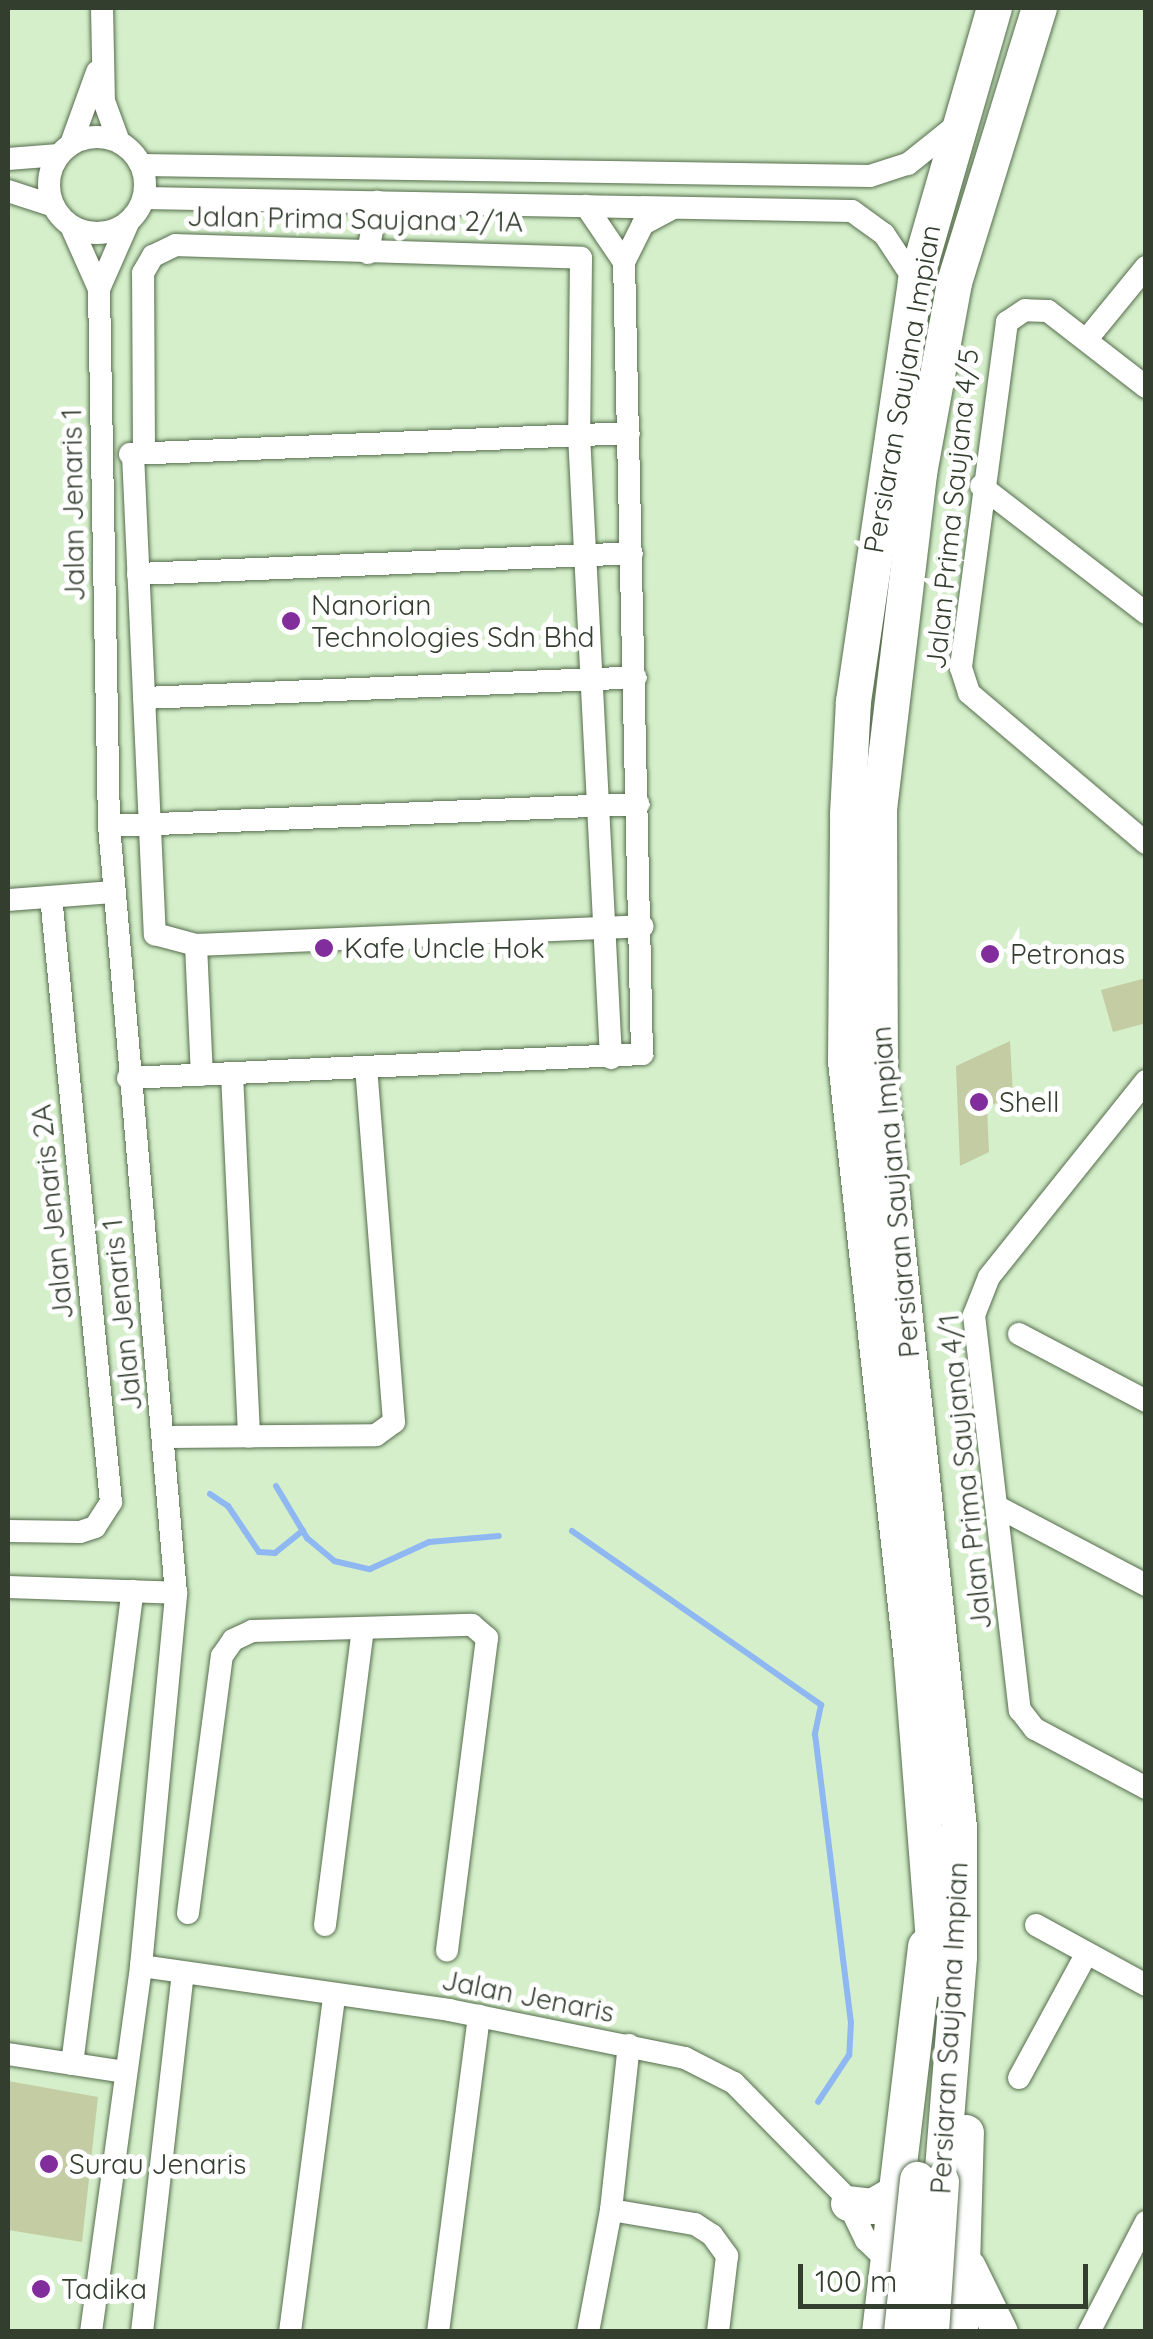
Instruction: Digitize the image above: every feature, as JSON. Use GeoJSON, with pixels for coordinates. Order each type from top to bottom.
{"type":"FeatureCollection","features":[{"type":"Feature","properties":{"kind":"highway","name":"Persiaran Saujana Impian"},"geometry":{"type":"LineString","coordinates":[[901,2332],[936,1983],[933,1901],[845,1061],[852,701],[915,281],[994,8]]}},
{"type":"Feature","properties":{"kind":"highway","name":"Persiaran Saujana Impian"},"geometry":{"type":"LineString","coordinates":[[931,2332],[917,2185],[959,1956],[955,1753],[880,1083],[879,809],[919,473],[954,282],[1041,10]]}},
{"type":"Feature","properties":{"kind":"highway"},"geometry":{"type":"LineString","coordinates":[[959,1956],[966,2261],[960,2332]]}},
{"type":"Feature","properties":{"kind":"highway"},"geometry":{"type":"LineString","coordinates":[[848,2203],[872,2206],[917,2185]]}},
{"type":"Feature","properties":{"kind":"highway"},"geometry":{"type":"LineString","coordinates":[[879,2332],[888,2247],[917,2185]]}},
{"type":"Feature","properties":{"kind":"highway"},"geometry":{"type":"LineString","coordinates":[[966,2261],[1000,2332]]}},
{"type":"Feature","properties":{"kind":"street"},"geometry":{"type":"LineString","coordinates":[[98,289],[128,223],[144,198],[142,166],[119,142],[100,64],[102,8]]}},
{"type":"Feature","properties":{"kind":"street"},"geometry":{"type":"LineString","coordinates":[[98,289],[71,226],[54,206],[49,180],[100,64]]}},
{"type":"Feature","properties":{"kind":"street"},"geometry":{"type":"LineString","coordinates":[[142,166],[870,176],[908,164],[958,124]]}},
{"type":"Feature","properties":{"kind":"street"},"geometry":{"type":"LineString","coordinates":[[8,159],[119,142]]}},
{"type":"Feature","properties":{"kind":"street"},"geometry":{"type":"LineString","coordinates":[[8,192],[54,206]]}},
{"type":"Feature","properties":{"kind":"street"},"geometry":{"type":"LineString","coordinates":[[144,198],[852,211],[884,234],[915,281]]}},
{"type":"Feature","properties":{"kind":"street"},"geometry":{"type":"LineString","coordinates":[[368,253],[377,202]]}},
{"type":"Feature","properties":{"kind":"street"},"geometry":{"type":"LineString","coordinates":[[586,206],[624,262]]}},
{"type":"Feature","properties":{"kind":"street"},"geometry":{"type":"LineString","coordinates":[[128,1078],[621,1058],[646,1040],[624,262],[643,224],[673,208]]}},
{"type":"Feature","properties":{"kind":"street"},"geometry":{"type":"LineString","coordinates":[[71,226],[94,234],[128,223]]}},
{"type":"Feature","properties":{"kind":"street","name":"Jalan Prima Saujana 2/1A"},"geometry":{"type":"LineString","coordinates":[[196,945],[155,934],[138,574],[143,272],[153,256],[176,245],[580,258],[579,435]]}},
{"type":"Feature","properties":{"kind":"street"},"geometry":{"type":"LineString","coordinates":[[1087,339],[1146,267]]}},
{"type":"Feature","properties":{"kind":"street","name":"Jalan Jenaris 1"},"geometry":{"type":"LineString","coordinates":[[91,2332],[141,1966],[176,1592],[165,1438],[112,892],[98,289]]}},
{"type":"Feature","properties":{"kind":"street","name":"Jalan Prima Saujana 4/5"},"geometry":{"type":"LineString","coordinates":[[1146,388],[1087,339],[1038,308],[1007,322],[981,486],[961,668],[969,692],[1146,842]]}},
{"type":"Feature","properties":{"kind":"street"},"geometry":{"type":"LineString","coordinates":[[102,455],[628,433]]}},
{"type":"Feature","properties":{"kind":"street"},"geometry":{"type":"LineString","coordinates":[[579,435],[604,928],[621,1058]]}},
{"type":"Feature","properties":{"kind":"street"},"geometry":{"type":"LineString","coordinates":[[981,486],[1146,613]]}},
{"type":"Feature","properties":{"kind":"street"},"geometry":{"type":"LineString","coordinates":[[138,574],[632,553]]}},
{"type":"Feature","properties":{"kind":"street"},"geometry":{"type":"LineString","coordinates":[[144,698],[636,677]]}},
{"type":"Feature","properties":{"kind":"street"},"geometry":{"type":"LineString","coordinates":[[109,826],[639,804]]}},
{"type":"Feature","properties":{"kind":"street"},"geometry":{"type":"LineString","coordinates":[[8,900],[112,892]]}},
{"type":"Feature","properties":{"kind":"street","name":"Jalan Jenaris 2A"},"geometry":{"type":"LineString","coordinates":[[8,1531],[80,1532],[104,1518],[111,1502],[51,898]]}},
{"type":"Feature","properties":{"kind":"street"},"geometry":{"type":"LineString","coordinates":[[202,1075],[196,945],[643,926]]}},
{"type":"Feature","properties":{"kind":"street"},"geometry":{"type":"LineString","coordinates":[[165,1438],[376,1436],[394,1422],[366,1068]]}},
{"type":"Feature","properties":{"kind":"street"},"geometry":{"type":"LineString","coordinates":[[232,1074],[249,1437]]}},
{"type":"Feature","properties":{"kind":"street","name":"Jalan Prima Saujana 4/1"},"geometry":{"type":"LineString","coordinates":[[1146,1082],[976,1301],[1020,1710],[1035,1729],[1146,1788]]}},
{"type":"Feature","properties":{"kind":"street"},"geometry":{"type":"LineString","coordinates":[[1019,1334],[1146,1402]]}},
{"type":"Feature","properties":{"kind":"street"},"geometry":{"type":"LineString","coordinates":[[998,1508],[1146,1584]]}},
{"type":"Feature","properties":{"kind":"street"},"geometry":{"type":"LineString","coordinates":[[8,1587],[176,1592]]}},
{"type":"Feature","properties":{"kind":"street"},"geometry":{"type":"LineString","coordinates":[[72,2064],[133,1591]]}},
{"type":"Feature","properties":{"kind":"street"},"geometry":{"type":"LineString","coordinates":[[188,1913],[222,1656],[233,1640],[252,1631],[472,1625],[487,1638],[447,1950]]}},
{"type":"Feature","properties":{"kind":"street"},"geometry":{"type":"LineString","coordinates":[[325,1925],[363,1628]]}},
{"type":"Feature","properties":{"kind":"street"},"geometry":{"type":"LineString","coordinates":[[158,1808],[201,1812]]}},
{"type":"Feature","properties":{"kind":"street"},"geometry":{"type":"LineString","coordinates":[[1036,1925],[1146,1986]]}},
{"type":"Feature","properties":{"kind":"street"},"geometry":{"type":"LineString","coordinates":[[1018,2078],[1087,1953]]}},
{"type":"Feature","properties":{"kind":"street","name":"Jalan Jenaris"},"geometry":{"type":"LineString","coordinates":[[141,1966],[479,2016],[685,2058],[734,2083],[888,2247]]}},
{"type":"Feature","properties":{"kind":"street"},"geometry":{"type":"LineString","coordinates":[[142,2332],[183,1972]]}},
{"type":"Feature","properties":{"kind":"street"},"geometry":{"type":"LineString","coordinates":[[290,2332],[334,1997]]}},
{"type":"Feature","properties":{"kind":"street"},"geometry":{"type":"LineString","coordinates":[[438,2332],[479,2016]]}},
{"type":"Feature","properties":{"kind":"street"},"geometry":{"type":"LineString","coordinates":[[588,2332],[611,2210],[628,2045]]}},
{"type":"Feature","properties":{"kind":"street"},"geometry":{"type":"LineString","coordinates":[[8,2054],[126,2072]]}},
{"type":"Feature","properties":{"kind":"street"},"geometry":{"type":"LineString","coordinates":[[611,2210],[696,2224],[712,2234],[727,2256],[718,2332]]}},
{"type":"Feature","properties":{"kind":"street"},"geometry":{"type":"LineString","coordinates":[[1089,2332],[1146,2222]]}},
{"type":"Feature","properties":{"kind":"building"},"geometry":{"type":"Polygon","coordinates":[[[1146,978],[1146,1023],[1113,1032],[1101,990],[1146,978]]]}},
{"type":"Feature","properties":{"kind":"building","name":"Shell"},"geometry":{"type":"Polygon","coordinates":[[[1010,1041],[1013,1096],[987,1107],[989,1152],[960,1166],[956,1066],[1010,1041]]]}},
{"type":"Feature","properties":{"kind":"building","name":"Surau Jenaris"},"geometry":{"type":"Polygon","coordinates":[[[8,2081],[98,2097],[82,2242],[8,2230],[8,2081]]]}},
{"type":"Feature","properties":{"kind":"waterway"},"geometry":{"type":"LineString","coordinates":[[276,1486],[307,1538],[334,1561],[370,1569],[429,1542],[499,1536]]}},
{"type":"Feature","properties":{"kind":"waterway"},"geometry":{"type":"LineString","coordinates":[[210,1494],[228,1506],[259,1552],[275,1553],[303,1530]]}},
{"type":"Feature","properties":{"kind":"waterway"},"geometry":{"type":"LineString","coordinates":[[572,1531],[821,1705],[815,1734],[851,2022],[849,2055],[818,2102]]}},
{"type":"Feature","properties":{"kind":"place","name":"Nanorian Technologies Sdn Bhd"},"geometry":{"type":"Point","coordinates":[291,621]}},
{"type":"Feature","properties":{"kind":"place","name":"Kafe Uncle Hok"},"geometry":{"type":"Point","coordinates":[324,948]}},
{"type":"Feature","properties":{"kind":"place","name":"Petronas"},"geometry":{"type":"Point","coordinates":[990,954]}},
{"type":"Feature","properties":{"kind":"place","name":"Shell"},"geometry":{"type":"Point","coordinates":[979,1102]}},
{"type":"Feature","properties":{"kind":"place","name":"Surau Jenaris"},"geometry":{"type":"Point","coordinates":[49,2164]}},
{"type":"Feature","properties":{"kind":"place","name":"Tadika"},"geometry":{"type":"Point","coordinates":[41,2289]}}]}
